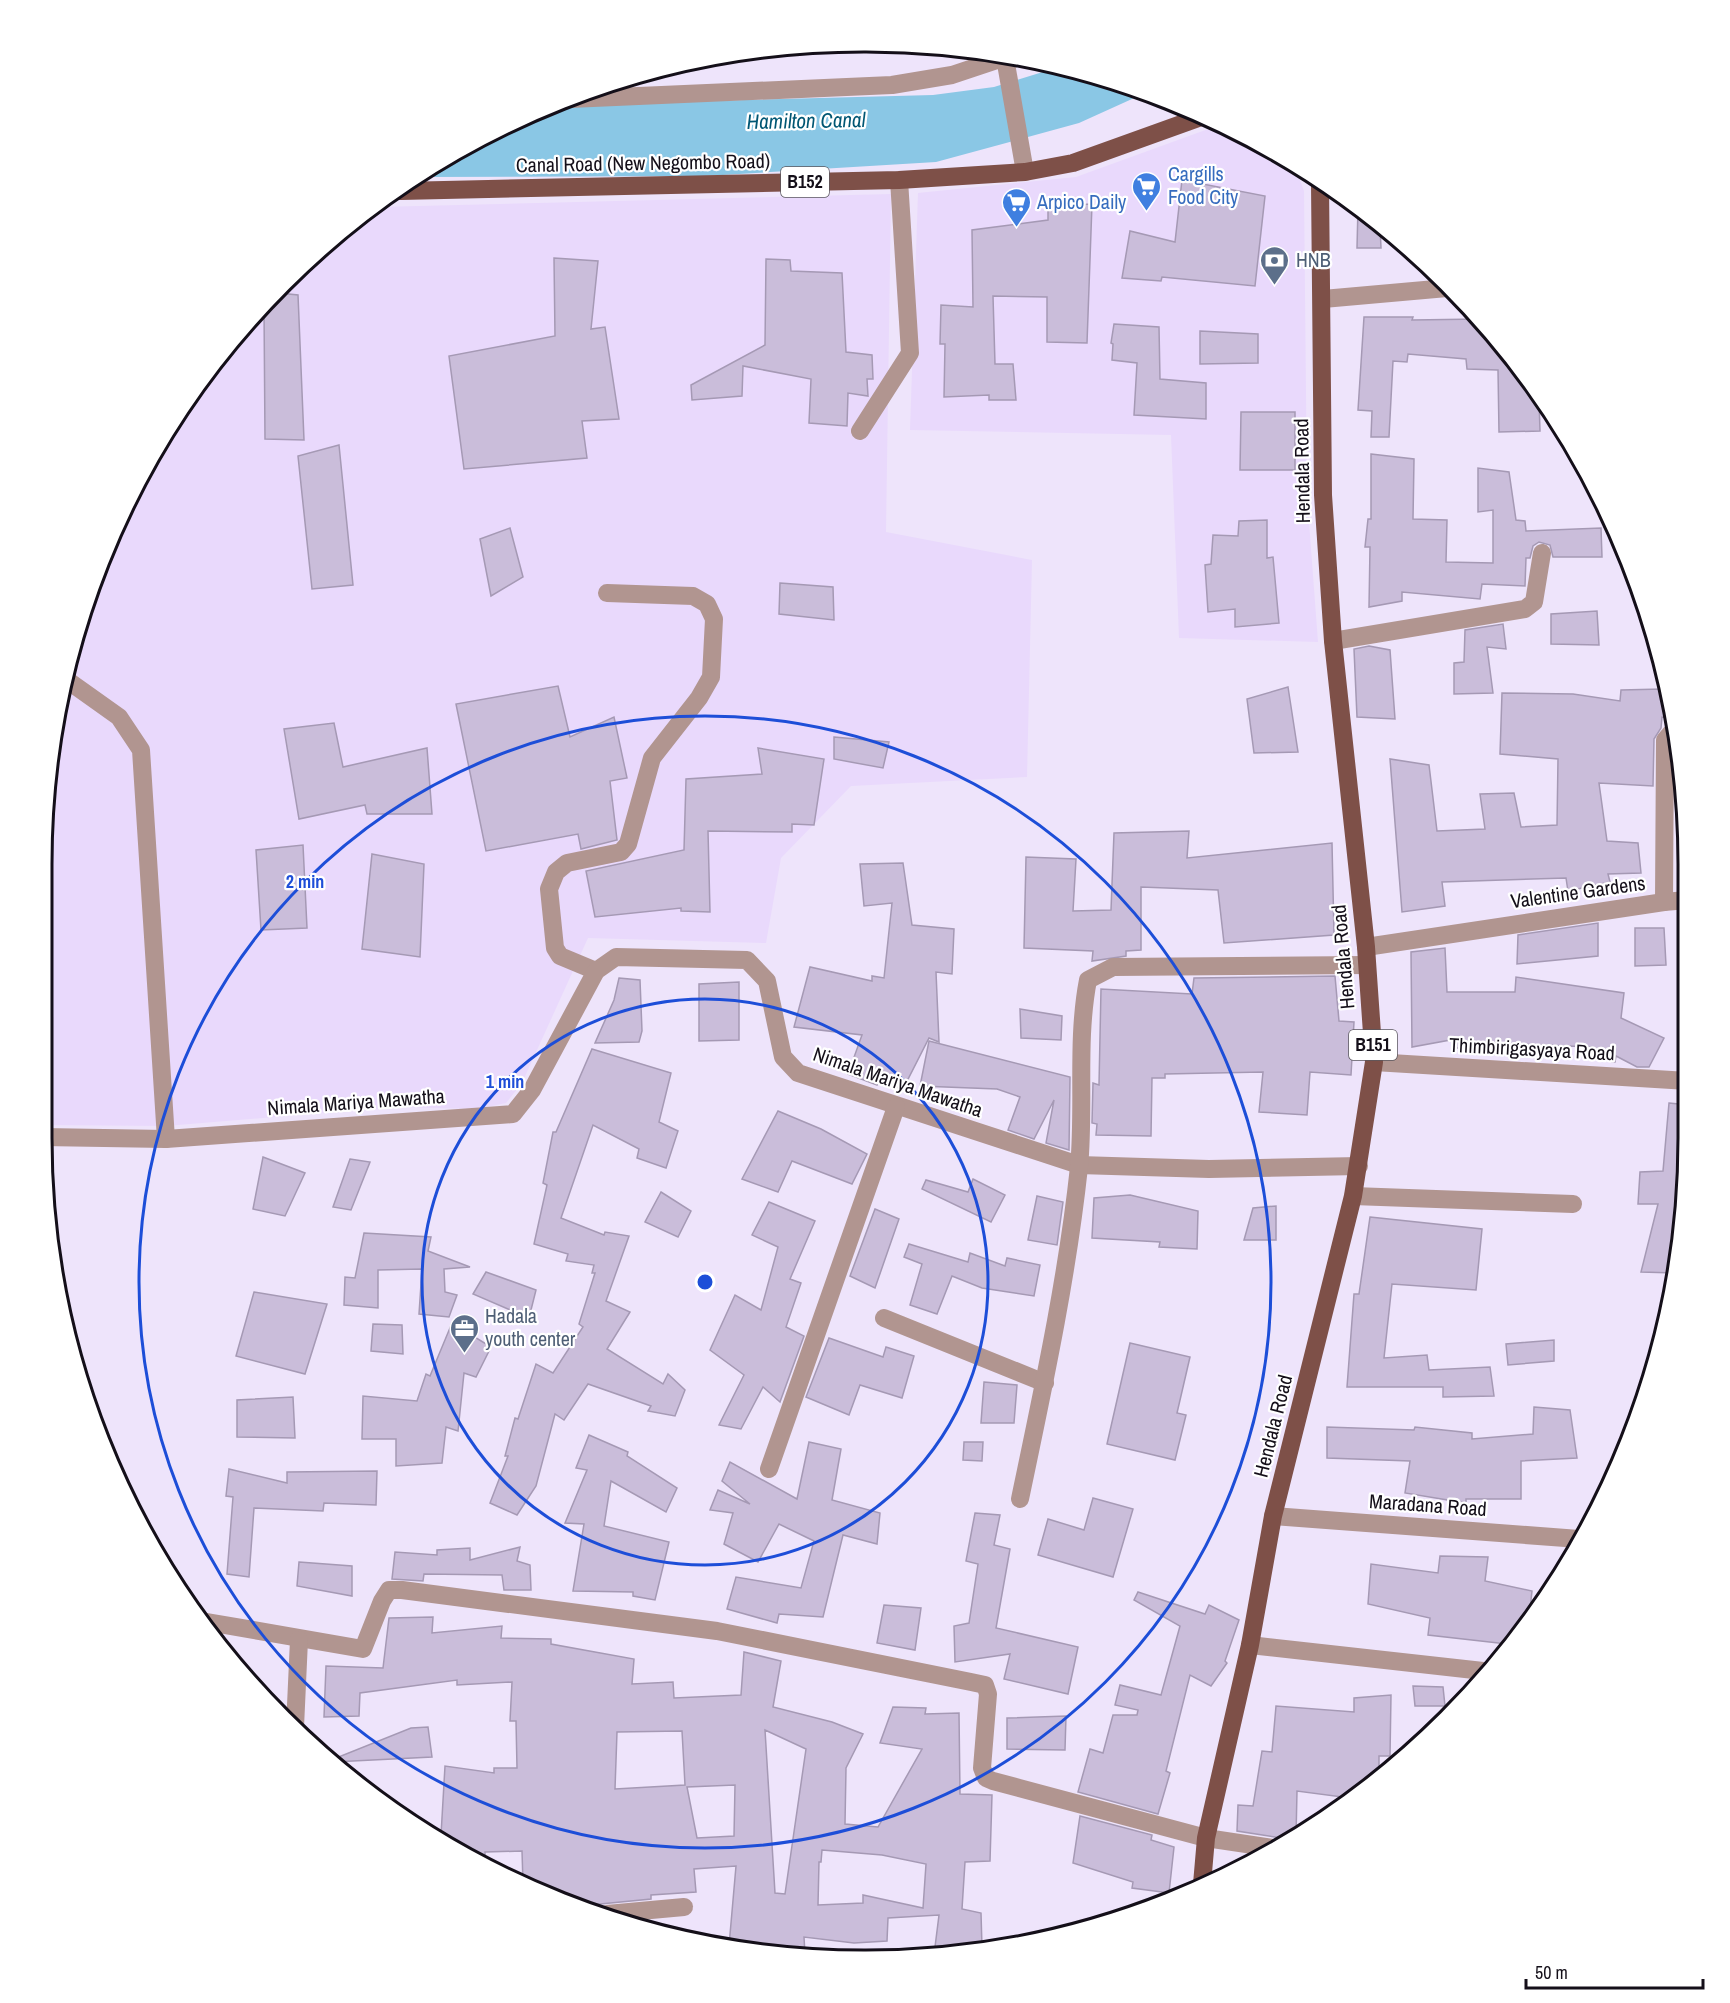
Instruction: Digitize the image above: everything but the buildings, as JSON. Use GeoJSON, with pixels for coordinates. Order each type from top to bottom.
{"type":"FeatureCollection","features":[{"type":"Feature","properties":{"kind":"main road","name":"Canal Road (New Negombo Road)"},"geometry":{"type":"LineString","coordinates":[[413,190],[899,180],[1025,172],[1073,163],[1191,121]]}},
{"type":"Feature","properties":{"kind":"main road","name":"Hendala Road"},"geometry":{"type":"LineString","coordinates":[[1203,1877],[1206,1838],[1250,1644],[1273,1516],[1353,1196],[1374,1062],[1366,947],[1333,641],[1323,495],[1323,299],[1319,191]]}},
{"type":"Feature","properties":{"kind":"street"},"geometry":{"type":"LineString","coordinates":[[599,98],[892,85],[1003,64]]}},
{"type":"Feature","properties":{"kind":"street"},"geometry":{"type":"LineString","coordinates":[[1005,65],[1025,172]]}},
{"type":"Feature","properties":{"kind":"street"},"geometry":{"type":"LineString","coordinates":[[860,431],[910,353],[899,180]]}},
{"type":"Feature","properties":{"kind":"street"},"geometry":{"type":"LineString","coordinates":[[1323,299],[1439,289]]}},
{"type":"Feature","properties":{"kind":"street"},"geometry":{"type":"LineString","coordinates":[[1333,641],[1525,609],[1534,602],[1542,553]]}},
{"type":"Feature","properties":{"kind":"street"},"geometry":{"type":"LineString","coordinates":[[596,971],[560,956],[555,948],[549,889],[556,872],[567,863],[621,852],[628,844],[652,758],[699,698],[711,677],[714,619],[707,604],[693,596],[607,592]]}},
{"type":"Feature","properties":{"kind":"street"},"geometry":{"type":"LineString","coordinates":[[73,684],[119,717],[141,750],[166,1139]]}},
{"type":"Feature","properties":{"kind":"street","name":"Valentine Gardens"},"geometry":{"type":"LineString","coordinates":[[1366,947],[1664,902],[1665,741],[1667,738]]}},
{"type":"Feature","properties":{"kind":"street"},"geometry":{"type":"LineString","coordinates":[[1664,902],[1678,901]]}},
{"type":"Feature","properties":{"kind":"street","name":"Nimala Mariya Mawatha"},"geometry":{"type":"LineString","coordinates":[[52,1137],[166,1139],[513,1114],[532,1090],[596,971],[616,957],[747,960],[767,981],[783,1057],[798,1073],[896,1107],[1079,1165],[1209,1169],[1359,1166]]}},
{"type":"Feature","properties":{"kind":"street"},"geometry":{"type":"LineString","coordinates":[[1020,1499],[1045,1383],[1079,1165],[1082,1009],[1088,980],[1113,967],[1367,965]]}},
{"type":"Feature","properties":{"kind":"street","name":"Thimbirigasyaya Road"},"geometry":{"type":"LineString","coordinates":[[1374,1062],[1678,1080]]}},
{"type":"Feature","properties":{"kind":"street"},"geometry":{"type":"LineString","coordinates":[[769,1469],[896,1107]]}},
{"type":"Feature","properties":{"kind":"street"},"geometry":{"type":"LineString","coordinates":[[1353,1196],[1573,1204]]}},
{"type":"Feature","properties":{"kind":"street"},"geometry":{"type":"LineString","coordinates":[[884,1318],[1045,1383]]}},
{"type":"Feature","properties":{"kind":"street","name":"Maradana Road"},"geometry":{"type":"LineString","coordinates":[[1273,1516],[1572,1538]]}},
{"type":"Feature","properties":{"kind":"street"},"geometry":{"type":"LineString","coordinates":[[213,1623],[299,1640],[363,1649],[382,1601],[389,1590],[402,1590],[717,1631],[971,1682],[985,1685],[988,1694],[982,1768],[986,1778],[1206,1838],[1263,1847]]}},
{"type":"Feature","properties":{"kind":"street"},"geometry":{"type":"LineString","coordinates":[[295,1718],[299,1640]]}},
{"type":"Feature","properties":{"kind":"street"},"geometry":{"type":"LineString","coordinates":[[1250,1644],[1479,1671]]}},
{"type":"Feature","properties":{"kind":"street"},"geometry":{"type":"LineString","coordinates":[[622,1912],[684,1906]]}},
{"type":"Feature","properties":{"kind":"shaded area"},"geometry":{"type":"Polygon","coordinates":[[[1209,129],[1271,161],[1300,179],[1304,191],[1307,495],[1318,642],[1179,638],[1171,435],[910,430],[918,193],[1076,177],[1209,129]]]}},
{"type":"Feature","properties":{"kind":"shaded area"},"geometry":{"type":"Polygon","coordinates":[[[891,194],[886,532],[1032,560],[1027,777],[851,786],[781,858],[766,943],[588,938],[522,1083],[506,1103],[477,1109],[396,1107],[166,1126],[52,1125],[52,865],[59,759],[80,655],[114,554],[161,459],[220,370],[290,290],[329,254],[389,207],[891,194]]]}},
{"type":"Feature","properties":{"kind":"water","name":"Hamilton Canal"},"geometry":{"type":"Polygon","coordinates":[[[1042,72],[1133,99],[1079,123],[936,162],[706,176],[433,177],[506,136],[581,104],[933,95],[994,87],[1042,72]]]}},
{"type":"Feature","properties":{"kind":"place","name":"Cargills Food City"},"geometry":{"type":"Point","coordinates":[1147,212]}},
{"type":"Feature","properties":{"kind":"place","name":"Arpico Daily"},"geometry":{"type":"Point","coordinates":[1016,228]}},
{"type":"Feature","properties":{"kind":"place","name":"HNB"},"geometry":{"type":"Point","coordinates":[1275,286]}},
{"type":"Feature","properties":{"kind":"place","name":"Hadala youth center"},"geometry":{"type":"Point","coordinates":[464,1354]}}]}
